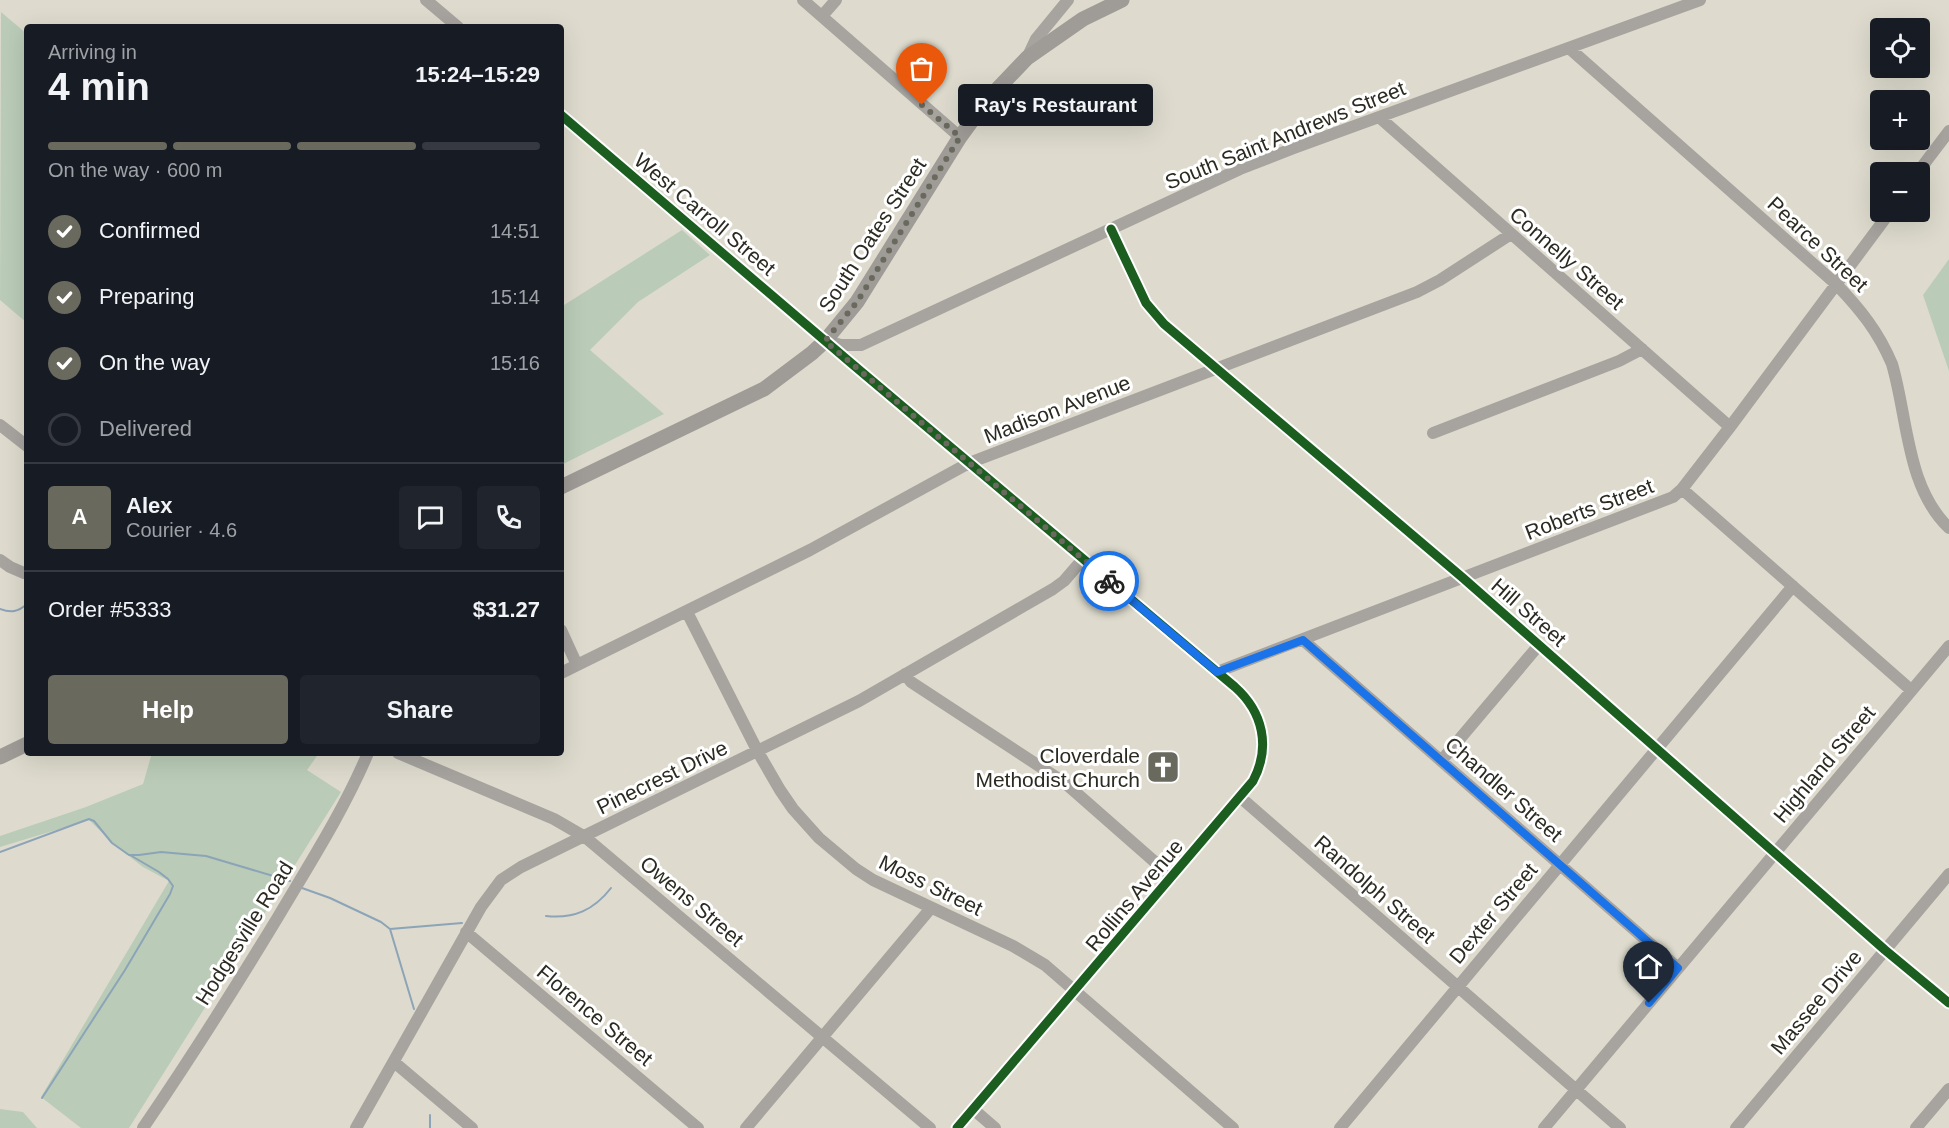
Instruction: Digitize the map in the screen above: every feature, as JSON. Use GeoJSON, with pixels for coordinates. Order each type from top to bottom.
{"type":"FeatureCollection","features":[{"type":"Feature","properties":{"kind":"main road","name":"South Oates Street"},"geometry":{"type":"LineString","coordinates":[[564,486],[764,389],[800,364],[825,341],[857,302],[960,137],[987,100],[1027,58],[1083,20],[1122,0]]}},
{"type":"Feature","properties":{"kind":"main road"},"geometry":{"type":"LineString","coordinates":[[0,757],[24,745]]}},
{"type":"Feature","properties":{"kind":"street"},"geometry":{"type":"LineString","coordinates":[[426,0],[454,24]]}},
{"type":"Feature","properties":{"kind":"street"},"geometry":{"type":"LineString","coordinates":[[803,0],[960,137]]}},
{"type":"Feature","properties":{"kind":"street"},"geometry":{"type":"LineString","coordinates":[[822,16],[836,0]]}},
{"type":"Feature","properties":{"kind":"street"},"geometry":{"type":"LineString","coordinates":[[1027,58],[1036,39],[1068,0]]}},
{"type":"Feature","properties":{"kind":"street","name":"South Saint Andrews Street"},"geometry":{"type":"LineString","coordinates":[[825,341],[841,345],[861,345],[1240,169],[1700,0]]}},
{"type":"Feature","properties":{"kind":"street","name":"Pearce Street"},"geometry":{"type":"LineString","coordinates":[[1569,48],[1836,284],[1863,312],[1885,347],[1898,383],[1919,480],[1935,511],[1949,528]]}},
{"type":"Feature","properties":{"kind":"street","name":"Connelly Street"},"geometry":{"type":"LineString","coordinates":[[1379,117],[1730,427]]}},
{"type":"Feature","properties":{"kind":"street","name":"West Carroll Street"},"geometry":{"type":"LineString","coordinates":[[564,118],[969,463]]}},
{"type":"Feature","properties":{"kind":"street"},"geometry":{"type":"LineString","coordinates":[[1926,162],[1949,131]]}},
{"type":"Feature","properties":{"kind":"street","name":"Roberts Street"},"geometry":{"type":"LineString","coordinates":[[1217,672],[1663,502],[1682,489],[1882,222]]}},
{"type":"Feature","properties":{"kind":"street","name":"Hill Street"},"geometry":{"type":"LineString","coordinates":[[1111,229],[1138,289],[1153,314],[1463,578],[1885,950],[1949,1003]]}},
{"type":"Feature","properties":{"kind":"street","name":"Madison Avenue"},"geometry":{"type":"LineString","coordinates":[[564,672],[861,524],[969,463],[1417,292],[1440,280],[1511,234]]}},
{"type":"Feature","properties":{"kind":"street"},"geometry":{"type":"LineString","coordinates":[[1433,433],[1619,361],[1642,349]]}},
{"type":"Feature","properties":{"kind":"street"},"geometry":{"type":"LineString","coordinates":[[0,425],[24,444]]}},
{"type":"Feature","properties":{"kind":"street","name":"Rollins Avenue"},"geometry":{"type":"LineString","coordinates":[[957,1128],[1240,797],[1258,772],[1263,753],[1263,734],[1258,716],[1248,700],[969,463]]}},
{"type":"Feature","properties":{"kind":"street"},"geometry":{"type":"LineString","coordinates":[[1682,489],[1911,690]]}},
{"type":"Feature","properties":{"kind":"street"},"geometry":{"type":"LineString","coordinates":[[0,560],[24,573]]}},
{"type":"Feature","properties":{"kind":"street","name":"Pinecrest Drive"},"geometry":{"type":"LineString","coordinates":[[356,1128],[466,932],[501,880],[521,867],[859,701],[1053,589],[1064,581],[1083,560]]}},
{"type":"Feature","properties":{"kind":"street","name":"Dexter Street"},"geometry":{"type":"LineString","coordinates":[[1340,1128],[1793,586]]}},
{"type":"Feature","properties":{"kind":"street","name":"Moss Street"},"geometry":{"type":"LineString","coordinates":[[687,612],[758,752],[794,809],[819,838],[873,880],[1030,955],[1062,978],[1233,1128]]}},
{"type":"Feature","properties":{"kind":"street"},"geometry":{"type":"LineString","coordinates":[[564,637],[577,665]]}},
{"type":"Feature","properties":{"kind":"street","name":"Chandler Street"},"geometry":{"type":"LineString","coordinates":[[1303,640],[1678,968]]}},
{"type":"Feature","properties":{"kind":"street"},"geometry":{"type":"LineString","coordinates":[[1442,761],[1539,645]]}},
{"type":"Feature","properties":{"kind":"street","name":"Highland Street"},"geometry":{"type":"LineString","coordinates":[[1544,1128],[1949,646]]}},
{"type":"Feature","properties":{"kind":"street"},"geometry":{"type":"LineString","coordinates":[[905,674],[911,682],[1065,783],[1172,878]]}},
{"type":"Feature","properties":{"kind":"street","name":"Hodgesville Road"},"geometry":{"type":"LineString","coordinates":[[143,1128],[212,1023],[306,870],[345,803],[367,756]]}},
{"type":"Feature","properties":{"kind":"street","name":"Owens Street"},"geometry":{"type":"LineString","coordinates":[[408,756],[554,819],[585,837],[930,1128]]}},
{"type":"Feature","properties":{"kind":"street","name":"Randolph Street"},"geometry":{"type":"LineString","coordinates":[[1240,797],[1620,1128]]}},
{"type":"Feature","properties":{"kind":"street","name":"Massee Drive"},"geometry":{"type":"LineString","coordinates":[[1736,1128],[1949,874]]}},
{"type":"Feature","properties":{"kind":"street"},"geometry":{"type":"LineString","coordinates":[[746,1128],[931,908]]}},
{"type":"Feature","properties":{"kind":"street","name":"Florence Street"},"geometry":{"type":"LineString","coordinates":[[466,932],[698,1128]]}},
{"type":"Feature","properties":{"kind":"street"},"geometry":{"type":"LineString","coordinates":[[394,1062],[472,1128]]}},
{"type":"Feature","properties":{"kind":"street"},"geometry":{"type":"LineString","coordinates":[[1916,1128],[1949,1089]]}},
{"type":"Feature","properties":{"kind":"street"},"geometry":{"type":"LineString","coordinates":[[973,1109],[994,1128]]}},
{"type":"Feature","properties":{"kind":"green space"},"geometry":{"type":"Polygon","coordinates":[[[1,12],[24,31],[24,320],[0,300],[1,12]]]}},
{"type":"Feature","properties":{"kind":"green space"},"geometry":{"type":"Polygon","coordinates":[[[682,230],[710,255],[638,302],[590,350],[664,414],[564,464],[564,305],[682,230]]]}},
{"type":"Feature","properties":{"kind":"green space"},"geometry":{"type":"Polygon","coordinates":[[[1949,259],[1949,371],[1923,295],[1949,259]]]}},
{"type":"Feature","properties":{"kind":"green space"},"geometry":{"type":"Polygon","coordinates":[[[151,756],[317,756],[307,770],[341,792],[129,1128],[81,1128],[41,1097],[169,881],[143,867],[117,847],[89,820],[0,847],[0,836],[86,807],[143,784],[151,756]]]}},
{"type":"Feature","properties":{"kind":"green space"},"geometry":{"type":"Polygon","coordinates":[[[0,1109],[23,1112],[37,1128],[0,1128],[0,1109]]]}},
{"type":"Feature","properties":{"kind":"waterway"},"geometry":{"type":"LineString","coordinates":[[0,609],[14,611],[24,606]]}},
{"type":"Feature","properties":{"kind":"waterway"},"geometry":{"type":"LineString","coordinates":[[0,852],[89,819],[94,821],[112,843],[129,855],[161,852],[206,856],[290,881]]}},
{"type":"Feature","properties":{"kind":"waterway"},"geometry":{"type":"LineString","coordinates":[[42,1098],[125,970],[173,886],[159,872],[130,855]]}},
{"type":"Feature","properties":{"kind":"waterway"},"geometry":{"type":"LineString","coordinates":[[302,888],[330,898],[381,922],[390,929],[414,1009]]}},
{"type":"Feature","properties":{"kind":"waterway"},"geometry":{"type":"LineString","coordinates":[[546,916],[566,916],[583,911],[598,902],[611,888]]}},
{"type":"Feature","properties":{"kind":"waterway"},"geometry":{"type":"LineString","coordinates":[[390,929],[462,923]]}},
{"type":"Feature","properties":{"kind":"waterway"},"geometry":{"type":"LineString","coordinates":[[430,1115],[430,1128]]}},
{"type":"Feature","properties":{"kind":"cycle path"},"geometry":{"type":"LineString","coordinates":[[564,118],[1235,687],[1245,697],[1258,719],[1263,743],[1259,768],[1253,781],[957,1128]]}},
{"type":"Feature","properties":{"kind":"cycle path"},"geometry":{"type":"LineString","coordinates":[[1111,229],[1146,303],[1164,324],[1463,578],[1885,950],[1949,1003]]}},
{"type":"Feature","properties":{"kind":"way so far"},"geometry":{"type":"LineString","coordinates":[[922,105],[960,137],[857,302],[825,341],[1109,581]]}},
{"type":"Feature","properties":{"kind":"place","name":"Ray's Restaurant"},"geometry":{"type":"Point","coordinates":[922,105]}},
{"type":"Feature","properties":{"kind":"place","name":"Cloverdale Methodist Church"},"geometry":{"type":"Point","coordinates":[1163,767]}},
{"type":"Feature","properties":{"kind":"route"},"geometry":{"type":"LineString","coordinates":[[1109,581],[1217,672],[1303,640],[1678,968],[1649,1003]]}}]}
